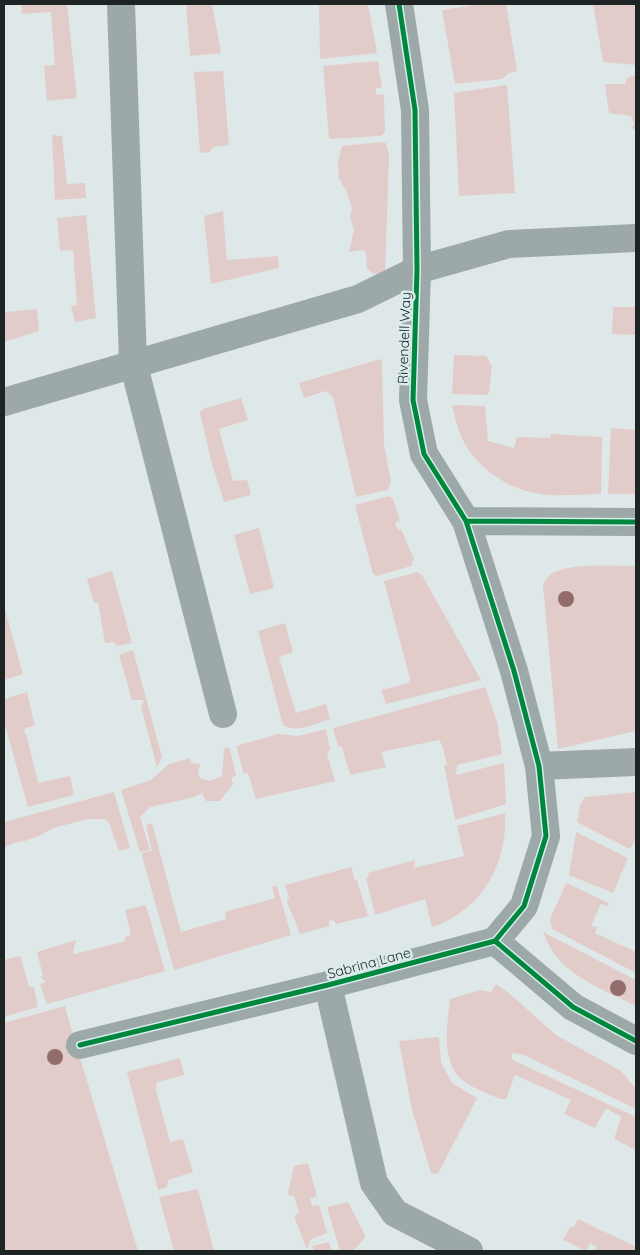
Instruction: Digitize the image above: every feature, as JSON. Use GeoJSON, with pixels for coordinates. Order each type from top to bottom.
{"type":"FeatureCollection","features":[{"type":"Feature","properties":{"kind":"street"},"geometry":{"type":"LineString","coordinates":[[120,4],[133,362],[223,714]]}},
{"type":"Feature","properties":{"kind":"street","name":"Rivendell Way"},"geometry":{"type":"LineString","coordinates":[[399,4],[415,110],[417,270],[413,400],[424,454],[466,521],[514,671],[539,766],[546,836],[524,906],[495,941]]}},
{"type":"Feature","properties":{"kind":"street"},"geometry":{"type":"LineString","coordinates":[[4,402],[133,362],[358,298],[417,270],[510,244],[636,238]]}},
{"type":"Feature","properties":{"kind":"street"},"geometry":{"type":"LineString","coordinates":[[466,521],[636,522]]}},
{"type":"Feature","properties":{"kind":"street"},"geometry":{"type":"LineString","coordinates":[[539,766],[636,762]]}},
{"type":"Feature","properties":{"kind":"street"},"geometry":{"type":"LineString","coordinates":[[495,941],[573,1007],[636,1041]]}},
{"type":"Feature","properties":{"kind":"street","name":"Sabrina Lane"},"geometry":{"type":"LineString","coordinates":[[80,1045],[328,985],[495,941]]}},
{"type":"Feature","properties":{"kind":"street"},"geometry":{"type":"LineString","coordinates":[[328,985],[374,1183],[395,1213],[469,1251]]}},
{"type":"Feature","properties":{"kind":"shaded area"},"geometry":{"type":"Polygon","coordinates":[[[21,4],[67,4],[77,98],[47,101],[44,66],[55,65],[51,12],[22,14],[21,4]]]}},
{"type":"Feature","properties":{"kind":"shaded area"},"geometry":{"type":"Polygon","coordinates":[[[186,4],[212,4],[221,53],[190,56],[186,4]]]}},
{"type":"Feature","properties":{"kind":"shaded area"},"geometry":{"type":"Polygon","coordinates":[[[319,4],[368,4],[377,53],[320,59],[319,4]]]}},
{"type":"Feature","properties":{"kind":"shaded area"},"geometry":{"type":"Polygon","coordinates":[[[481,4],[506,4],[517,71],[509,73],[502,79],[455,84],[442,10],[481,4]]]}},
{"type":"Feature","properties":{"kind":"shaded area"},"geometry":{"type":"Polygon","coordinates":[[[593,4],[636,4],[636,65],[603,62],[593,4]]]}},
{"type":"Feature","properties":{"kind":"shaded area"},"geometry":{"type":"Polygon","coordinates":[[[378,61],[382,88],[376,88],[376,94],[384,95],[385,133],[380,136],[329,139],[323,66],[378,61]]]}},
{"type":"Feature","properties":{"kind":"shaded area"},"geometry":{"type":"Polygon","coordinates":[[[223,71],[229,145],[213,147],[210,152],[200,153],[194,72],[223,71]]]}},
{"type":"Feature","properties":{"kind":"shaded area"},"geometry":{"type":"Polygon","coordinates":[[[636,75],[636,130],[631,128],[634,124],[631,116],[609,113],[605,84],[625,84],[627,78],[636,75]]]}},
{"type":"Feature","properties":{"kind":"shaded area"},"geometry":{"type":"Polygon","coordinates":[[[507,85],[515,193],[459,196],[454,93],[507,85]]]}},
{"type":"Feature","properties":{"kind":"shaded area"},"geometry":{"type":"Polygon","coordinates":[[[52,135],[62,136],[67,184],[85,183],[86,198],[55,200],[52,135]]]}},
{"type":"Feature","properties":{"kind":"shaded area"},"geometry":{"type":"Polygon","coordinates":[[[386,143],[389,156],[385,273],[373,274],[367,269],[366,252],[362,250],[349,252],[354,230],[350,217],[352,208],[346,190],[339,179],[338,161],[342,146],[386,143]]]}},
{"type":"Feature","properties":{"kind":"shaded area"},"geometry":{"type":"Polygon","coordinates":[[[223,211],[227,260],[278,256],[279,268],[211,284],[204,216],[223,211]]]}},
{"type":"Feature","properties":{"kind":"shaded area"},"geometry":{"type":"Polygon","coordinates":[[[86,215],[96,318],[75,322],[71,306],[77,305],[73,250],[60,251],[57,218],[86,215]]]}},
{"type":"Feature","properties":{"kind":"shaded area"},"geometry":{"type":"Polygon","coordinates":[[[613,307],[636,307],[636,335],[612,334],[613,307]]]}},
{"type":"Feature","properties":{"kind":"shaded area"},"geometry":{"type":"Polygon","coordinates":[[[37,309],[39,331],[4,342],[4,312],[37,309]]]}},
{"type":"Feature","properties":{"kind":"shaded area"},"geometry":{"type":"Polygon","coordinates":[[[454,355],[486,356],[492,366],[489,393],[486,395],[452,394],[454,355]]]}},
{"type":"Feature","properties":{"kind":"shaded area"},"geometry":{"type":"Polygon","coordinates":[[[380,359],[382,361],[384,444],[391,483],[387,490],[356,497],[333,397],[326,391],[304,398],[299,383],[380,359]]]}},
{"type":"Feature","properties":{"kind":"shaded area"},"geometry":{"type":"Polygon","coordinates":[[[241,398],[248,420],[219,429],[233,481],[247,480],[251,495],[224,502],[212,464],[200,413],[203,409],[241,398]]]}},
{"type":"Feature","properties":{"kind":"shaded area"},"geometry":{"type":"Polygon","coordinates":[[[452,405],[485,406],[488,441],[514,448],[517,437],[550,438],[551,434],[602,437],[601,494],[547,495],[527,491],[502,481],[480,464],[464,443],[452,405]]]}},
{"type":"Feature","properties":{"kind":"shaded area"},"geometry":{"type":"Polygon","coordinates":[[[611,428],[636,430],[636,494],[608,494],[611,428]]]}},
{"type":"Feature","properties":{"kind":"shaded area"},"geometry":{"type":"Polygon","coordinates":[[[390,496],[393,499],[400,521],[395,523],[398,530],[401,529],[414,559],[411,566],[377,576],[373,574],[355,505],[390,496]]]}},
{"type":"Feature","properties":{"kind":"shaded area"},"geometry":{"type":"Polygon","coordinates":[[[259,528],[274,588],[250,594],[234,535],[259,528]]]}},
{"type":"Feature","properties":{"kind":"shaded area"},"geometry":{"type":"Polygon","coordinates":[[[579,566],[636,566],[636,731],[558,749],[543,585],[550,575],[567,568],[579,566]]]}},
{"type":"Feature","properties":{"kind":"shaded area"},"geometry":{"type":"Polygon","coordinates":[[[112,571],[132,643],[117,646],[114,642],[105,643],[98,602],[94,603],[87,579],[112,571]]]}},
{"type":"Feature","properties":{"kind":"shaded area"},"geometry":{"type":"Polygon","coordinates":[[[417,572],[422,575],[481,680],[386,704],[381,690],[409,683],[410,679],[384,581],[417,572]]]}},
{"type":"Feature","properties":{"kind":"shaded area"},"geometry":{"type":"Polygon","coordinates":[[[4,606],[23,674],[4,680],[4,606]]]}},
{"type":"Feature","properties":{"kind":"shaded area"},"geometry":{"type":"Polygon","coordinates":[[[285,623],[293,652],[279,657],[296,713],[326,704],[330,719],[300,728],[283,725],[258,631],[285,623]]]}},
{"type":"Feature","properties":{"kind":"shaded area"},"geometry":{"type":"Polygon","coordinates":[[[133,650],[162,757],[157,767],[141,707],[144,700],[132,700],[119,655],[133,650]]]}},
{"type":"Feature","properties":{"kind":"shaded area"},"geometry":{"type":"Polygon","coordinates":[[[485,687],[497,721],[502,754],[457,765],[456,775],[504,763],[506,804],[455,820],[444,765],[447,765],[439,740],[381,752],[386,767],[350,775],[342,747],[338,746],[333,728],[485,687]]]}},
{"type":"Feature","properties":{"kind":"shaded area"},"geometry":{"type":"Polygon","coordinates":[[[27,692],[35,726],[25,728],[24,732],[26,733],[38,783],[70,776],[74,795],[28,807],[4,722],[4,699],[27,692]]]}},
{"type":"Feature","properties":{"kind":"shaded area"},"geometry":{"type":"Polygon","coordinates":[[[326,729],[330,749],[327,754],[335,781],[256,799],[248,773],[244,774],[236,746],[278,734],[298,736],[326,729]]]}},
{"type":"Feature","properties":{"kind":"shaded area"},"geometry":{"type":"Polygon","coordinates":[[[226,747],[230,749],[236,776],[231,778],[233,784],[220,801],[206,801],[202,793],[191,798],[150,807],[140,817],[150,850],[140,852],[121,790],[151,780],[169,764],[190,758],[191,763],[200,764],[198,774],[200,778],[209,781],[222,776],[224,749],[226,747]]]}},
{"type":"Feature","properties":{"kind":"shaded area"},"geometry":{"type":"Polygon","coordinates":[[[114,792],[130,848],[119,851],[109,823],[105,819],[88,819],[53,828],[41,835],[13,843],[4,848],[4,822],[114,792]]]}},
{"type":"Feature","properties":{"kind":"shaded area"},"geometry":{"type":"Polygon","coordinates":[[[636,792],[636,838],[630,849],[577,822],[580,805],[585,797],[636,792]]]}},
{"type":"Feature","properties":{"kind":"shaded area"},"geometry":{"type":"Polygon","coordinates":[[[505,813],[505,832],[502,850],[496,867],[488,883],[464,910],[449,920],[432,927],[425,899],[375,915],[366,878],[369,877],[368,873],[415,860],[414,868],[464,856],[457,826],[505,813]]]}},
{"type":"Feature","properties":{"kind":"shaded area"},"geometry":{"type":"Polygon","coordinates":[[[152,823],[181,932],[226,919],[225,912],[275,898],[272,887],[277,886],[291,935],[174,970],[142,856],[143,852],[152,851],[146,825],[152,823]]]}},
{"type":"Feature","properties":{"kind":"shaded area"},"geometry":{"type":"Polygon","coordinates":[[[576,832],[628,858],[613,893],[569,875],[576,832]]]}},
{"type":"Feature","properties":{"kind":"shaded area"},"geometry":{"type":"Polygon","coordinates":[[[351,867],[368,916],[336,924],[333,920],[329,921],[329,926],[300,934],[287,902],[289,897],[285,885],[351,867]]]}},
{"type":"Feature","properties":{"kind":"shaded area"},"geometry":{"type":"Polygon","coordinates":[[[566,883],[609,903],[608,906],[601,904],[591,926],[597,927],[595,933],[636,952],[636,973],[552,929],[550,919],[566,883]]]}},
{"type":"Feature","properties":{"kind":"shaded area"},"geometry":{"type":"Polygon","coordinates":[[[146,905],[165,971],[47,1004],[40,984],[46,982],[40,977],[43,976],[37,952],[76,940],[73,952],[75,954],[125,941],[125,937],[131,935],[125,910],[146,905]]]}},
{"type":"Feature","properties":{"kind":"shaded area"},"geometry":{"type":"Polygon","coordinates":[[[543,932],[636,980],[636,1006],[594,986],[569,969],[550,947],[543,932]]]}},
{"type":"Feature","properties":{"kind":"shaded area"},"geometry":{"type":"Polygon","coordinates":[[[20,956],[29,986],[34,987],[38,1007],[4,1017],[4,960],[20,956]]]}},
{"type":"Feature","properties":{"kind":"shaded area"},"geometry":{"type":"Polygon","coordinates":[[[496,984],[509,993],[556,1035],[621,1071],[636,1089],[636,1109],[524,1055],[512,1053],[512,1059],[519,1063],[636,1117],[636,1150],[614,1139],[621,1117],[606,1108],[595,1128],[564,1114],[571,1100],[515,1075],[506,1099],[500,1099],[473,1087],[457,1074],[448,1055],[447,1032],[450,999],[480,990],[491,992],[496,984]]]}},
{"type":"Feature","properties":{"kind":"shaded area"},"geometry":{"type":"Polygon","coordinates":[[[65,1006],[138,1251],[4,1251],[4,1023],[65,1006]]]}},
{"type":"Feature","properties":{"kind":"shaded area"},"geometry":{"type":"Polygon","coordinates":[[[439,1037],[441,1062],[452,1083],[477,1098],[438,1174],[431,1173],[412,1110],[399,1041],[439,1037]]]}},
{"type":"Feature","properties":{"kind":"shaded area"},"geometry":{"type":"Polygon","coordinates":[[[180,1058],[184,1075],[157,1082],[156,1090],[170,1142],[183,1139],[193,1172],[168,1180],[167,1187],[158,1190],[127,1072],[180,1058]]]}},
{"type":"Feature","properties":{"kind":"shaded area"},"geometry":{"type":"Polygon","coordinates":[[[308,1163],[317,1196],[310,1199],[312,1206],[319,1205],[327,1233],[311,1239],[307,1250],[294,1216],[299,1213],[294,1196],[289,1196],[288,1193],[294,1166],[308,1163]]]}},
{"type":"Feature","properties":{"kind":"shaded area"},"geometry":{"type":"Polygon","coordinates":[[[198,1189],[214,1251],[174,1251],[159,1197],[198,1189]]]}},
{"type":"Feature","properties":{"kind":"shaded area"},"geometry":{"type":"Polygon","coordinates":[[[348,1202],[365,1235],[364,1239],[353,1251],[340,1251],[327,1207],[348,1202]]]}},
{"type":"Feature","properties":{"kind":"shaded area"},"geometry":{"type":"Polygon","coordinates":[[[578,1219],[632,1245],[636,1248],[636,1251],[594,1251],[597,1247],[590,1243],[586,1251],[563,1240],[570,1227],[574,1227],[578,1219]]]}},
{"type":"Feature","properties":{"kind":"shaded area"},"geometry":{"type":"Polygon","coordinates":[[[329,1242],[332,1251],[314,1251],[312,1246],[329,1242]]]}},
{"type":"Feature","properties":{"kind":"cycle path"},"geometry":{"type":"LineString","coordinates":[[399,4],[415,110],[417,270],[413,400],[424,454],[466,521],[636,522]]}},
{"type":"Feature","properties":{"kind":"cycle path"},"geometry":{"type":"LineString","coordinates":[[466,521],[514,671],[539,766],[546,836],[524,906],[495,941]]}},
{"type":"Feature","properties":{"kind":"cycle path"},"geometry":{"type":"LineString","coordinates":[[80,1045],[328,985],[495,941],[573,1007],[636,1041]]}}]}
